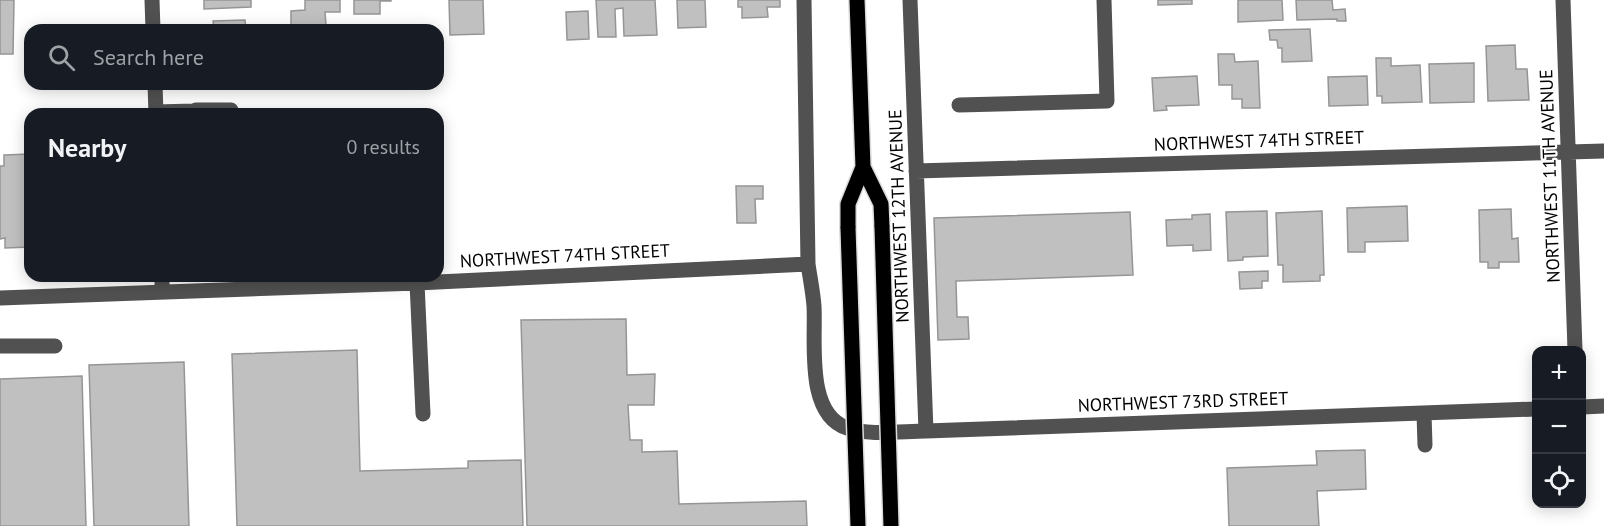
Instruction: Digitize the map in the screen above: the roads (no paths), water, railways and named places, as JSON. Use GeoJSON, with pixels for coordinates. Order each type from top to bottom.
{"type":"FeatureCollection","features":[{"type":"Feature","properties":{"kind":"main road","name":"NORTHWEST 12TH AVENUE"},"geometry":{"type":"LineString","coordinates":[[857,0],[863,167],[881,204],[891,526]]}},
{"type":"Feature","properties":{"kind":"main road","name":"NORTHWEST 12TH AVENUE"},"geometry":{"type":"LineString","coordinates":[[858,526],[848,204],[863,167]]}},
{"type":"Feature","properties":{"kind":"street"},"geometry":{"type":"LineString","coordinates":[[152,0],[153,24]]}},
{"type":"Feature","properties":{"kind":"street"},"geometry":{"type":"LineString","coordinates":[[804,0],[808,264]]}},
{"type":"Feature","properties":{"kind":"street","name":"NORTHWEST 12TH AVENUE"},"geometry":{"type":"LineString","coordinates":[[910,0],[926,431]]}},
{"type":"Feature","properties":{"kind":"street"},"geometry":{"type":"LineString","coordinates":[[959,105],[1107,101],[1104,0]]}},
{"type":"Feature","properties":{"kind":"street","name":"NORTHWEST 11TH AVENUE"},"geometry":{"type":"LineString","coordinates":[[1563,0],[1575,346]]}},
{"type":"Feature","properties":{"kind":"street"},"geometry":{"type":"LineString","coordinates":[[155,90],[156,108]]}},
{"type":"Feature","properties":{"kind":"street","name":"NORTHWEST 74TH STREET"},"geometry":{"type":"LineString","coordinates":[[916,171],[1604,151]]}},
{"type":"Feature","properties":{"kind":"street","name":"NORTHWEST 74TH STREET"},"geometry":{"type":"LineString","coordinates":[[444,282],[808,264]]}},
{"type":"Feature","properties":{"kind":"street","name":"NORTHWEST 73RD STREET"},"geometry":{"type":"LineString","coordinates":[[808,264],[814,303],[818,393],[824,409],[833,420],[845,428],[861,431],[926,431],[1532,409]]}},
{"type":"Feature","properties":{"kind":"street"},"geometry":{"type":"LineString","coordinates":[[162,282],[162,292]]}},
{"type":"Feature","properties":{"kind":"street","name":"NORTHWEST 74TH STREET"},"geometry":{"type":"LineString","coordinates":[[0,298],[162,292],[262,282]]}},
{"type":"Feature","properties":{"kind":"street","name":"NORTHWEST 74TH STREET"},"geometry":{"type":"LineString","coordinates":[[378,282],[438,282]]}},
{"type":"Feature","properties":{"kind":"street"},"geometry":{"type":"LineString","coordinates":[[417,283],[423,414]]}},
{"type":"Feature","properties":{"kind":"street"},"geometry":{"type":"LineString","coordinates":[[0,346],[55,346]]}},
{"type":"Feature","properties":{"kind":"street"},"geometry":{"type":"LineString","coordinates":[[1586,407],[1604,406]]}},
{"type":"Feature","properties":{"kind":"street"},"geometry":{"type":"LineString","coordinates":[[1424,414],[1425,445]]}}]}
